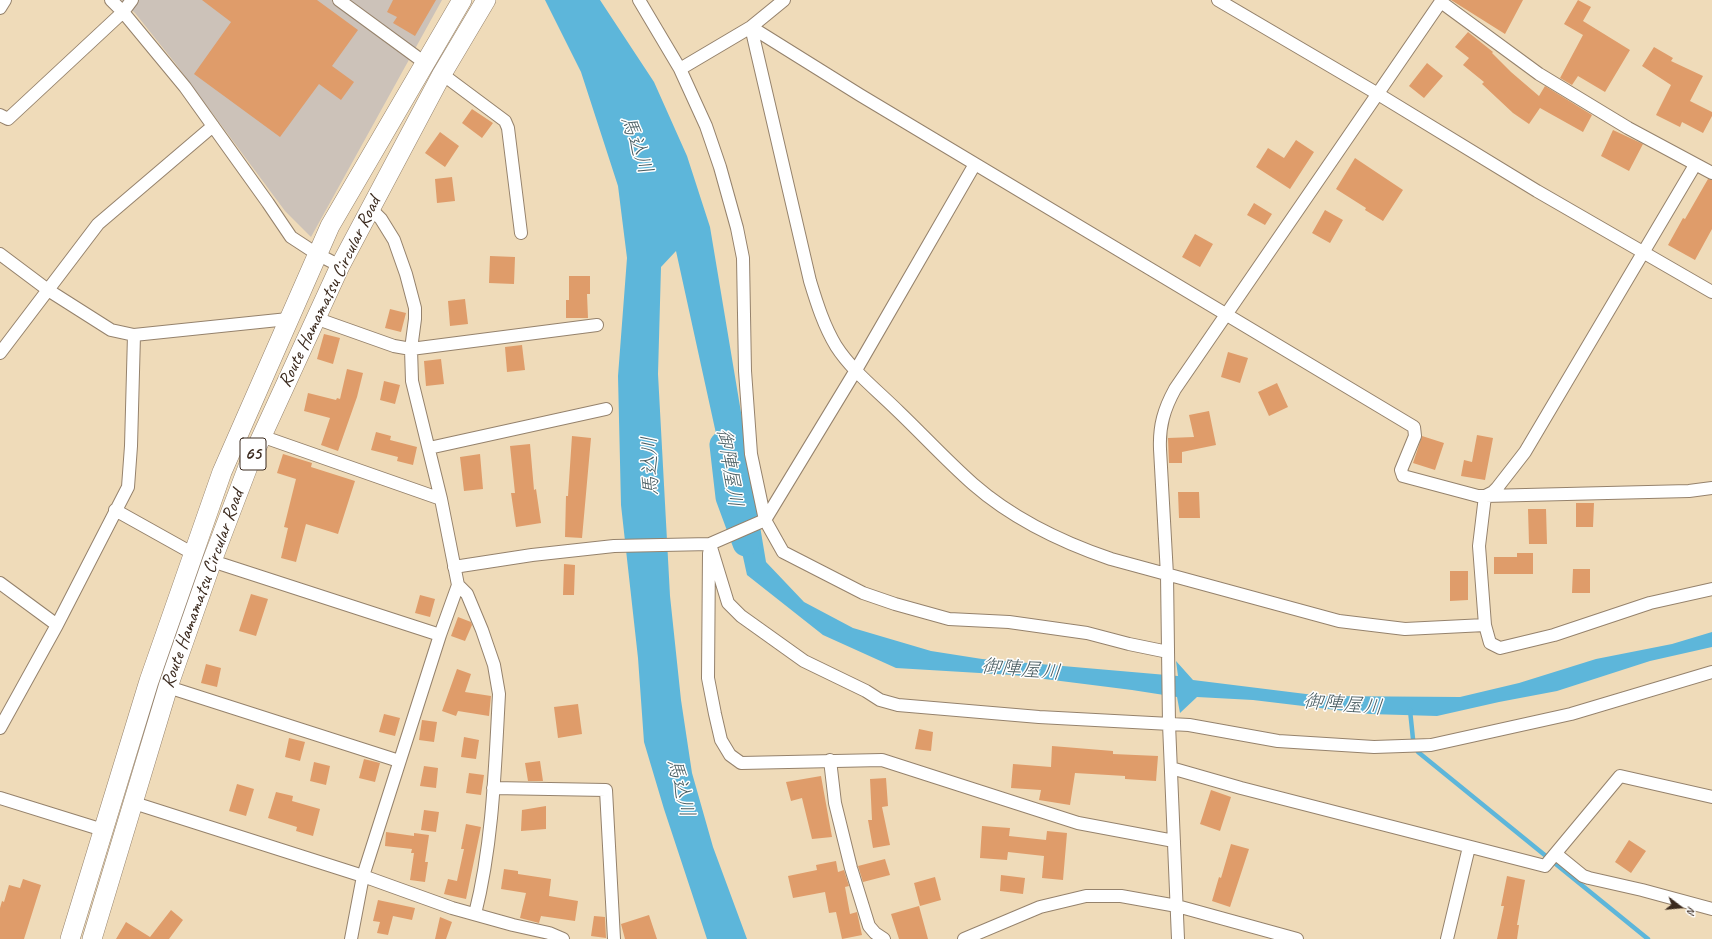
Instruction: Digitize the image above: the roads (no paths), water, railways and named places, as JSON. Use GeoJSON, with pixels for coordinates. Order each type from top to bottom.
{"type":"FeatureCollection","features":[{"type":"Feature","properties":{"kind":"main road","name":"Route Hamamatsu Circular Road"},"geometry":{"type":"LineString","coordinates":[[70,939],[149,681],[192,553],[222,472],[330,226],[462,0]]}},
{"type":"Feature","properties":{"kind":"main road","name":"Route Hamamatsu Circular Road"},"geometry":{"type":"LineString","coordinates":[[92,939],[168,687],[212,562],[249,464],[340,266],[442,74],[486,0]]}},
{"type":"Feature","properties":{"kind":"street"},"geometry":{"type":"LineString","coordinates":[[0,8],[5,0]]}},
{"type":"Feature","properties":{"kind":"street"},"geometry":{"type":"LineString","coordinates":[[111,0],[123,12],[185,87],[291,237],[317,254],[340,266]]}},
{"type":"Feature","properties":{"kind":"street"},"geometry":{"type":"LineString","coordinates":[[0,115],[8,119],[123,12],[132,0]]}},
{"type":"Feature","properties":{"kind":"street"},"geometry":{"type":"LineString","coordinates":[[338,0],[425,63]]}},
{"type":"Feature","properties":{"kind":"street"},"geometry":{"type":"LineString","coordinates":[[639,0],[680,69],[706,126],[720,167],[737,228],[743,258],[745,371],[748,431],[751,454],[765,520],[783,552],[863,593],[895,604],[949,619],[1009,622],[1079,632],[1168,655]]}},
{"type":"Feature","properties":{"kind":"street"},"geometry":{"type":"LineString","coordinates":[[680,69],[751,27],[784,0]]}},
{"type":"Feature","properties":{"kind":"street"},"geometry":{"type":"LineString","coordinates":[[1218,0],[1378,94],[1537,191],[1712,292]]}},
{"type":"Feature","properties":{"kind":"street"},"geometry":{"type":"LineString","coordinates":[[1178,939],[1169,720],[1167,574],[1160,449],[1162,419],[1165,407],[1175,389],[1441,1],[1540,74],[1628,128],[1712,173]]}},
{"type":"Feature","properties":{"kind":"street"},"geometry":{"type":"LineString","coordinates":[[751,27],[975,164],[1414,426],[1415,436],[1401,470],[1403,476],[1478,496],[1682,491],[1712,488]]}},
{"type":"Feature","properties":{"kind":"street"},"geometry":{"type":"LineString","coordinates":[[751,27],[810,282],[823,322],[836,347],[856,370],[974,484],[1022,519],[1078,548],[1111,559],[1340,621],[1405,629],[1486,625]]}},
{"type":"Feature","properties":{"kind":"street"},"geometry":{"type":"LineString","coordinates":[[442,74],[505,121],[508,128],[521,233]]}},
{"type":"Feature","properties":{"kind":"street"},"geometry":{"type":"LineString","coordinates":[[0,353],[98,224],[213,126]]}},
{"type":"Feature","properties":{"kind":"street"},"geometry":{"type":"LineString","coordinates":[[454,567],[532,555],[614,546],[704,544],[765,520],[856,370],[975,164]]}},
{"type":"Feature","properties":{"kind":"street"},"geometry":{"type":"LineString","coordinates":[[1485,496],[1497,488],[1525,452],[1695,165]]}},
{"type":"Feature","properties":{"kind":"street"},"geometry":{"type":"LineString","coordinates":[[351,939],[363,876],[440,635],[458,585],[441,499],[412,381],[412,349],[415,314],[406,274],[394,240],[381,219],[370,208]]}},
{"type":"Feature","properties":{"kind":"street"},"geometry":{"type":"LineString","coordinates":[[0,254],[48,290],[111,330],[134,335],[288,319]]}},
{"type":"Feature","properties":{"kind":"street"},"geometry":{"type":"LineString","coordinates":[[315,318],[394,346],[412,349],[597,325]]}},
{"type":"Feature","properties":{"kind":"street"},"geometry":{"type":"LineString","coordinates":[[0,728],[57,625],[128,487],[131,446],[134,335]]}},
{"type":"Feature","properties":{"kind":"street"},"geometry":{"type":"LineString","coordinates":[[429,448],[606,409]]}},
{"type":"Feature","properties":{"kind":"street"},"geometry":{"type":"LineString","coordinates":[[261,436],[441,499]]}},
{"type":"Feature","properties":{"kind":"street"},"geometry":{"type":"LineString","coordinates":[[1485,496],[1479,546],[1486,625],[1490,643],[1500,648],[1554,635],[1650,603],[1712,589]]}},
{"type":"Feature","properties":{"kind":"street"},"geometry":{"type":"LineString","coordinates":[[115,510],[192,553]]}},
{"type":"Feature","properties":{"kind":"street"},"geometry":{"type":"LineString","coordinates":[[704,544],[728,603],[741,616],[804,661],[866,691],[880,700],[898,705],[950,710],[1169,720],[1278,741],[1374,746],[1431,745],[1571,714],[1712,672]]}},
{"type":"Feature","properties":{"kind":"street"},"geometry":{"type":"LineString","coordinates":[[704,544],[709,559],[708,678],[714,714],[721,740],[730,755],[741,763],[773,761],[882,760],[1078,823],[1174,841]]}},
{"type":"Feature","properties":{"kind":"street"},"geometry":{"type":"LineString","coordinates":[[212,562],[440,635]]}},
{"type":"Feature","properties":{"kind":"street"},"geometry":{"type":"LineString","coordinates":[[0,583],[57,625]]}},
{"type":"Feature","properties":{"kind":"street"},"geometry":{"type":"LineString","coordinates":[[458,585],[467,594],[482,630],[494,665],[498,685],[496,753],[493,788],[483,883],[475,914]]}},
{"type":"Feature","properties":{"kind":"street"},"geometry":{"type":"LineString","coordinates":[[168,687],[400,761]]}},
{"type":"Feature","properties":{"kind":"street"},"geometry":{"type":"LineString","coordinates":[[830,760],[835,803],[850,868],[869,926],[875,933],[884,939]]}},
{"type":"Feature","properties":{"kind":"street"},"geometry":{"type":"LineString","coordinates":[[1171,768],[1241,788],[1545,866],[1620,776],[1712,797]]}},
{"type":"Feature","properties":{"kind":"street"},"geometry":{"type":"LineString","coordinates":[[493,788],[606,790],[614,939]]}},
{"type":"Feature","properties":{"kind":"street"},"geometry":{"type":"LineString","coordinates":[[0,798],[103,830]]}},
{"type":"Feature","properties":{"kind":"street"},"geometry":{"type":"LineString","coordinates":[[134,803],[363,876],[475,914],[549,933],[563,939]]}},
{"type":"Feature","properties":{"kind":"street"},"geometry":{"type":"LineString","coordinates":[[1447,939],[1469,847]]}},
{"type":"Feature","properties":{"kind":"street"},"geometry":{"type":"LineString","coordinates":[[1556,854],[1589,878],[1642,890],[1712,909]]}},
{"type":"Feature","properties":{"kind":"street"},"geometry":{"type":"LineString","coordinates":[[964,939],[1040,907],[1086,896],[1121,896],[1177,906],[1297,939]]}},
{"type":"Feature","properties":{"kind":"water","name":"馬込川"},"geometry":{"type":"Polygon","coordinates":[[[545,0],[600,0],[654,82],[687,156],[710,227],[766,562],[804,602],[853,628],[931,651],[982,659],[1178,676],[1176,661],[1193,680],[1322,696],[1460,697],[1519,683],[1596,659],[1672,644],[1712,632],[1712,647],[1650,661],[1557,691],[1437,716],[1370,714],[1253,700],[1197,697],[1180,713],[1177,697],[1013,675],[896,668],[823,635],[747,575],[676,251],[661,267],[658,374],[670,596],[681,700],[692,773],[713,847],[747,939],[707,939],[664,809],[644,742],[638,658],[621,505],[618,376],[627,258],[618,186],[581,72],[545,0]]]}},
{"type":"Feature","properties":{"kind":"waterway","name":"御陣屋川"},"geometry":{"type":"LineString","coordinates":[[723,445],[729,497],[746,543]]}},
{"type":"Feature","properties":{"kind":"waterway"},"geometry":{"type":"LineString","coordinates":[[1410,710],[1413,739]]}},
{"type":"Feature","properties":{"kind":"waterway"},"geometry":{"type":"LineString","coordinates":[[1418,752],[1648,939]]}}]}
